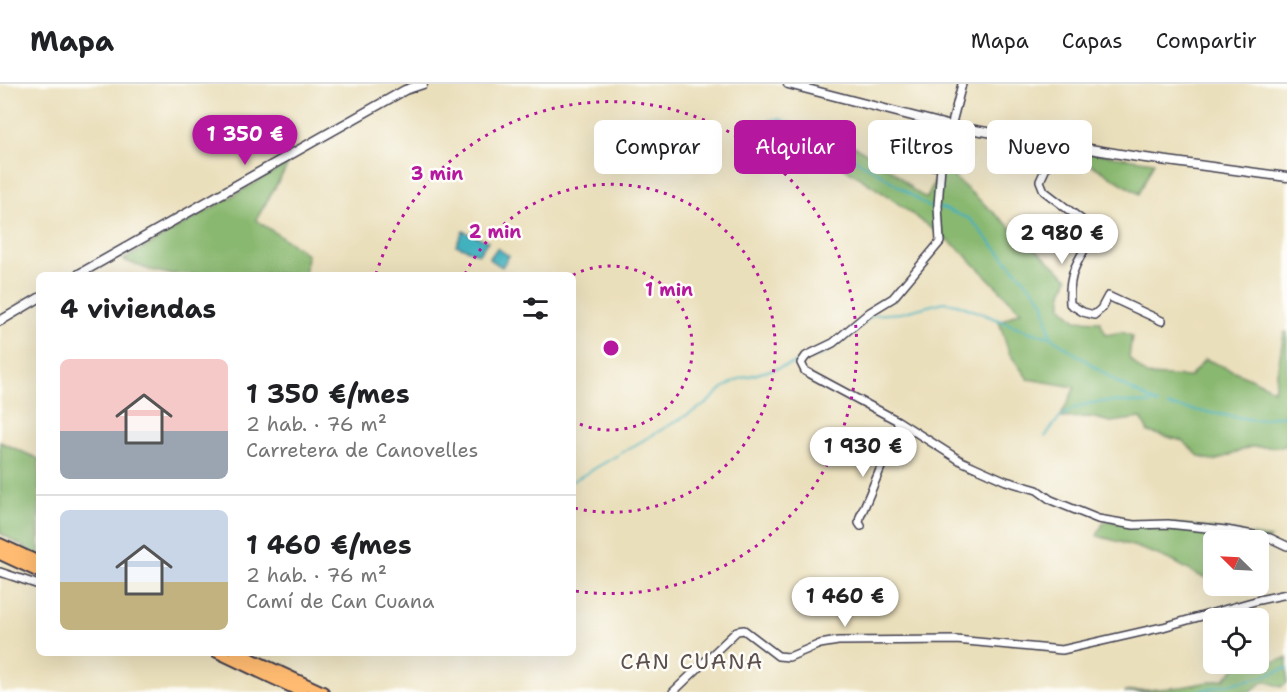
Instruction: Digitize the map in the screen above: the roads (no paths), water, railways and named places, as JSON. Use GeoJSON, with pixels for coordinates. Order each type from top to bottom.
{"type":"FeatureCollection","features":[{"type":"Feature","properties":{"kind":"highway"},"geometry":{"type":"LineString","coordinates":[[0,543],[36,567]]}},
{"type":"Feature","properties":{"kind":"highway"},"geometry":{"type":"LineString","coordinates":[[0,557],[36,567]]}},
{"type":"Feature","properties":{"kind":"highway"},"geometry":{"type":"LineString","coordinates":[[226,656],[302,692]]}},
{"type":"Feature","properties":{"kind":"highway"},"geometry":{"type":"LineString","coordinates":[[244,656],[323,692]]}},
{"type":"Feature","properties":{"kind":"highway"},"geometry":{"type":"LineString","coordinates":[[259,656],[274,670]]}},
{"type":"Feature","properties":{"kind":"street"},"geometry":{"type":"LineString","coordinates":[[83,272],[405,90],[423,84]]}},
{"type":"Feature","properties":{"kind":"street"},"geometry":{"type":"LineString","coordinates":[[788,84],[928,120]]}},
{"type":"Feature","properties":{"kind":"street"},"geometry":{"type":"LineString","coordinates":[[953,120],[962,84]]}},
{"type":"Feature","properties":{"kind":"street"},"geometry":{"type":"LineString","coordinates":[[1092,150],[1287,177]]}},
{"type":"Feature","properties":{"kind":"street"},"geometry":{"type":"LineString","coordinates":[[937,174],[940,242],[893,298],[870,312],[833,343],[806,356],[801,363],[805,371],[898,421],[961,460],[1006,481],[1037,490],[1051,500],[1098,519],[1134,525],[1177,524],[1226,530],[1270,538],[1287,546]]}},
{"type":"Feature","properties":{"kind":"street"},"geometry":{"type":"LineString","coordinates":[[1043,174],[1040,181],[1044,191],[1091,227],[1094,234],[1072,272],[1069,287],[1070,304],[1083,312],[1094,315],[1101,309],[1108,296],[1162,321]]}},
{"type":"Feature","properties":{"kind":"street"},"geometry":{"type":"LineString","coordinates":[[0,321],[36,300]]}},
{"type":"Feature","properties":{"kind":"street"},"geometry":{"type":"LineString","coordinates":[[861,526],[860,517],[898,427],[898,421]]}},
{"type":"Feature","properties":{"kind":"street"},"geometry":{"type":"LineString","coordinates":[[0,572],[36,584]]}},
{"type":"Feature","properties":{"kind":"street"},"geometry":{"type":"LineString","coordinates":[[673,692],[737,631],[744,630],[777,656],[789,657],[820,644],[838,641],[956,640],[1062,650],[1163,627],[1287,594]]}},
{"type":"Feature","properties":{"kind":"water"},"geometry":{"type":"Polygon","coordinates":[[[463,231],[488,241],[479,254],[456,245],[463,231]]]}},
{"type":"Feature","properties":{"kind":"water"},"geometry":{"type":"Polygon","coordinates":[[[497,248],[509,256],[502,267],[489,259],[497,248]]]}},
{"type":"Feature","properties":{"kind":"waterway"},"geometry":{"type":"LineString","coordinates":[[770,120],[782,120]]}},
{"type":"Feature","properties":{"kind":"waterway"},"geometry":{"type":"LineString","coordinates":[[856,160],[929,207],[942,208],[970,219],[1043,301],[1051,337],[1117,382],[1158,404]]}},
{"type":"Feature","properties":{"kind":"waterway"},"geometry":{"type":"LineString","coordinates":[[805,360],[822,355],[873,315],[901,313],[944,302],[957,304],[1030,332],[1051,337]]}},
{"type":"Feature","properties":{"kind":"waterway"},"geometry":{"type":"LineString","coordinates":[[576,479],[706,404],[723,388],[739,379],[799,362]]}},
{"type":"Feature","properties":{"kind":"waterway"},"geometry":{"type":"LineString","coordinates":[[1045,437],[1060,418],[1080,406],[1103,402],[1151,404]]}},
{"type":"Feature","properties":{"kind":"waterway"},"geometry":{"type":"LineString","coordinates":[[1168,406],[1255,420],[1287,415]]}},
{"type":"Feature","properties":{"kind":"waterway"},"geometry":{"type":"LineString","coordinates":[[1193,692],[1262,677],[1287,668]]}},
{"type":"Feature","properties":{"kind":"district","name":"CAN CUANA"},"geometry":{"type":"Point","coordinates":[692,661]}}]}
